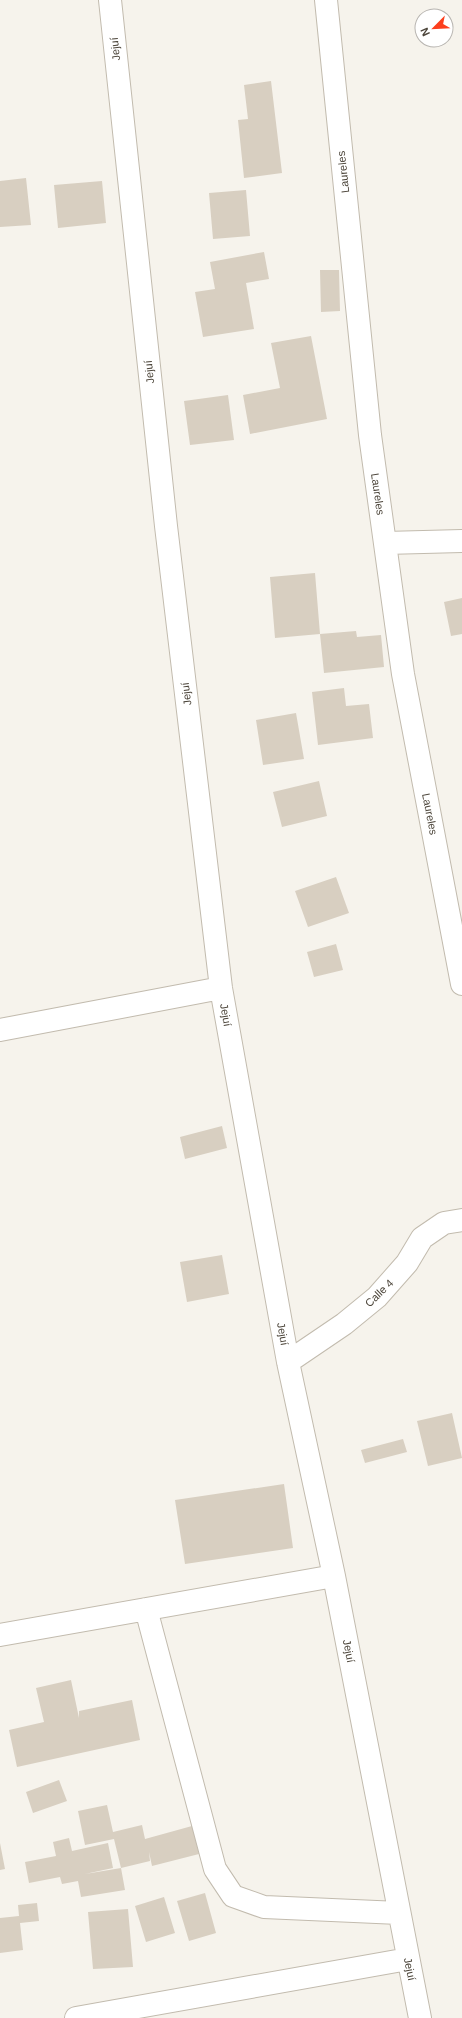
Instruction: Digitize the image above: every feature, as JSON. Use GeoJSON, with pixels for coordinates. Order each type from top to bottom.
{"type":"FeatureCollection","features":[{"type":"Feature","properties":{"kind":"street","name":"Jejuí"},"geometry":{"type":"LineString","coordinates":[[110,0],[165,518],[221,988],[288,1362],[334,1576],[420,2018]]}},
{"type":"Feature","properties":{"kind":"street","name":"Laureles"},"geometry":{"type":"LineString","coordinates":[[326,0],[370,435],[403,674],[462,984]]}},
{"type":"Feature","properties":{"kind":"street"},"geometry":{"type":"LineString","coordinates":[[385,543],[462,541]]}},
{"type":"Feature","properties":{"kind":"street"},"geometry":{"type":"LineString","coordinates":[[0,1030],[221,988]]}},
{"type":"Feature","properties":{"kind":"street","name":"Calle 4"},"geometry":{"type":"LineString","coordinates":[[288,1362],[344,1324],[377,1297],[407,1263],[422,1238],[444,1223],[462,1220]]}},
{"type":"Feature","properties":{"kind":"street"},"geometry":{"type":"LineString","coordinates":[[0,1635],[334,1576]]}},
{"type":"Feature","properties":{"kind":"street"},"geometry":{"type":"LineString","coordinates":[[146,1609],[215,1869],[233,1896],[264,1906],[399,1913]]}},
{"type":"Feature","properties":{"kind":"street"},"geometry":{"type":"LineString","coordinates":[[76,2018],[408,1959]]}},
{"type":"Feature","properties":{"kind":"building"},"geometry":{"type":"Polygon","coordinates":[[[271,81],[282,173],[244,178],[238,120],[248,119],[244,85],[271,81]]]}},
{"type":"Feature","properties":{"kind":"building"},"geometry":{"type":"Polygon","coordinates":[[[26,178],[31,225],[0,227],[0,181],[26,178]]]}},
{"type":"Feature","properties":{"kind":"building"},"geometry":{"type":"Polygon","coordinates":[[[102,181],[106,223],[58,228],[54,185],[102,181]]]}},
{"type":"Feature","properties":{"kind":"building"},"geometry":{"type":"Polygon","coordinates":[[[246,190],[250,236],[213,239],[209,193],[246,190]]]}},
{"type":"Feature","properties":{"kind":"building"},"geometry":{"type":"Polygon","coordinates":[[[264,252],[269,279],[246,283],[254,329],[203,337],[195,292],[215,289],[210,262],[264,252]]]}},
{"type":"Feature","properties":{"kind":"building"},"geometry":{"type":"Polygon","coordinates":[[[320,270],[339,270],[340,311],[321,312],[320,270]]]}},
{"type":"Feature","properties":{"kind":"building"},"geometry":{"type":"Polygon","coordinates":[[[311,336],[327,419],[250,434],[243,395],[280,388],[271,343],[311,336]]]}},
{"type":"Feature","properties":{"kind":"building"},"geometry":{"type":"Polygon","coordinates":[[[228,395],[234,440],[190,445],[184,401],[228,395]]]}},
{"type":"Feature","properties":{"kind":"building"},"geometry":{"type":"Polygon","coordinates":[[[315,573],[320,634],[275,638],[270,577],[315,573]]]}},
{"type":"Feature","properties":{"kind":"building"},"geometry":{"type":"Polygon","coordinates":[[[462,598],[462,634],[451,636],[444,602],[462,598]]]}},
{"type":"Feature","properties":{"kind":"building"},"geometry":{"type":"Polygon","coordinates":[[[356,631],[357,637],[381,635],[384,667],[324,673],[320,634],[356,631]]]}},
{"type":"Feature","properties":{"kind":"building"},"geometry":{"type":"Polygon","coordinates":[[[344,688],[346,706],[369,704],[373,738],[318,745],[312,692],[344,688]]]}},
{"type":"Feature","properties":{"kind":"building"},"geometry":{"type":"Polygon","coordinates":[[[296,713],[304,759],[263,765],[256,720],[296,713]]]}},
{"type":"Feature","properties":{"kind":"building"},"geometry":{"type":"Polygon","coordinates":[[[319,781],[327,816],[282,827],[273,792],[319,781]]]}},
{"type":"Feature","properties":{"kind":"building"},"geometry":{"type":"Polygon","coordinates":[[[336,877],[349,913],[308,927],[295,891],[336,877]]]}},
{"type":"Feature","properties":{"kind":"building"},"geometry":{"type":"Polygon","coordinates":[[[336,944],[343,970],[314,977],[307,952],[336,944]]]}},
{"type":"Feature","properties":{"kind":"building"},"geometry":{"type":"Polygon","coordinates":[[[222,1126],[227,1148],[185,1159],[180,1137],[222,1126]]]}},
{"type":"Feature","properties":{"kind":"building"},"geometry":{"type":"Polygon","coordinates":[[[222,1255],[229,1294],[187,1302],[180,1262],[222,1255]]]}},
{"type":"Feature","properties":{"kind":"building"},"geometry":{"type":"Polygon","coordinates":[[[452,1413],[462,1458],[428,1466],[417,1421],[452,1413]]]}},
{"type":"Feature","properties":{"kind":"building"},"geometry":{"type":"Polygon","coordinates":[[[403,1439],[407,1452],[365,1463],[361,1450],[403,1439]]]}},
{"type":"Feature","properties":{"kind":"building"},"geometry":{"type":"Polygon","coordinates":[[[284,1484],[293,1548],[185,1564],[175,1500],[284,1484]]]}},
{"type":"Feature","properties":{"kind":"building"},"geometry":{"type":"Polygon","coordinates":[[[71,1680],[79,1718],[79,1711],[132,1700],[140,1740],[17,1767],[9,1730],[44,1722],[36,1688],[71,1680]]]}},
{"type":"Feature","properties":{"kind":"building"},"geometry":{"type":"Polygon","coordinates":[[[59,1780],[67,1801],[33,1813],[26,1792],[59,1780]]]}},
{"type":"Feature","properties":{"kind":"building"},"geometry":{"type":"Polygon","coordinates":[[[107,1805],[113,1832],[142,1825],[145,1839],[192,1826],[199,1854],[152,1866],[149,1852],[150,1861],[121,1868],[114,1839],[85,1845],[78,1811],[107,1805]]]}},
{"type":"Feature","properties":{"kind":"building"},"geometry":{"type":"Polygon","coordinates":[[[69,1838],[72,1851],[108,1843],[113,1868],[85,1874],[121,1868],[125,1890],[81,1897],[78,1881],[62,1884],[60,1877],[29,1883],[25,1862],[56,1856],[53,1842],[69,1838]]]}},
{"type":"Feature","properties":{"kind":"building"},"geometry":{"type":"Polygon","coordinates":[[[0,1843],[5,1869],[0,1870],[0,1843]]]}},
{"type":"Feature","properties":{"kind":"building"},"geometry":{"type":"Polygon","coordinates":[[[205,1893],[216,1933],[189,1941],[177,1901],[205,1893]]]}},
{"type":"Feature","properties":{"kind":"building"},"geometry":{"type":"Polygon","coordinates":[[[164,1897],[175,1933],[146,1942],[135,1906],[164,1897]]]}},
{"type":"Feature","properties":{"kind":"building"},"geometry":{"type":"Polygon","coordinates":[[[37,1903],[39,1921],[20,1923],[23,1950],[0,1953],[0,1918],[19,1916],[18,1905],[37,1903]]]}},
{"type":"Feature","properties":{"kind":"building"},"geometry":{"type":"Polygon","coordinates":[[[128,1909],[133,1967],[93,1969],[88,1912],[128,1909]]]}}]}
